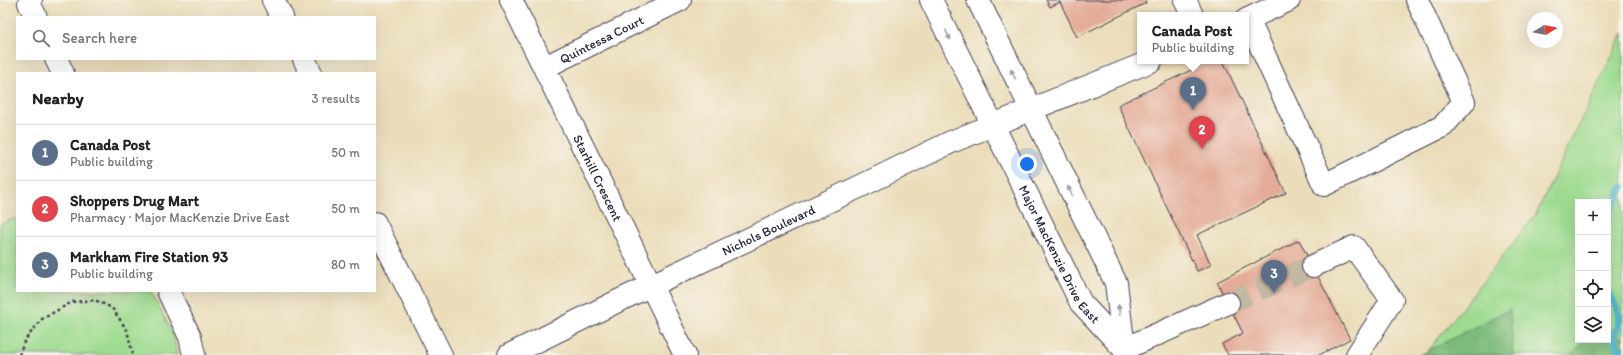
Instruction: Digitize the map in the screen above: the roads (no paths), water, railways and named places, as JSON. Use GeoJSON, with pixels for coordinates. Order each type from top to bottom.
{"type":"FeatureCollection","features":[{"type":"Feature","properties":{"kind":"street"},"geometry":{"type":"LineString","coordinates":[[31,0],[29,3],[36,16]]}},
{"type":"Feature","properties":{"kind":"street"},"geometry":{"type":"LineString","coordinates":[[273,0],[281,16]]}},
{"type":"Feature","properties":{"kind":"street","name":"Starhill Crescent"},"geometry":{"type":"LineString","coordinates":[[511,0],[685,355]]}},
{"type":"Feature","properties":{"kind":"street","name":"Quintessa Court"},"geometry":{"type":"LineString","coordinates":[[545,67],[680,0]]}},
{"type":"Feature","properties":{"kind":"street","name":"Major MacKenzie Drive East"},"geometry":{"type":"LineString","coordinates":[[931,0],[1081,303],[1125,352]]}},
{"type":"Feature","properties":{"kind":"street","name":"Major MacKenzie Drive East"},"geometry":{"type":"LineString","coordinates":[[978,0],[1116,283],[1125,352]]}},
{"type":"Feature","properties":{"kind":"street"},"geometry":{"type":"LineString","coordinates":[[1185,0],[1191,12]]}},
{"type":"Feature","properties":{"kind":"street"},"geometry":{"type":"LineString","coordinates":[[1249,19],[1289,0]]}},
{"type":"Feature","properties":{"kind":"street"},"geometry":{"type":"LineString","coordinates":[[1249,24],[1324,185],[1443,126],[1464,102],[1417,0]]}},
{"type":"Feature","properties":{"kind":"street"},"geometry":{"type":"LineString","coordinates":[[56,60],[62,72]]}},
{"type":"Feature","properties":{"kind":"street"},"geometry":{"type":"LineString","coordinates":[[304,60],[310,72]]}},
{"type":"Feature","properties":{"kind":"street","name":"Nichols Boulevard"},"geometry":{"type":"LineString","coordinates":[[509,355],[951,142],[1143,64]]}},
{"type":"Feature","properties":{"kind":"street"},"geometry":{"type":"LineString","coordinates":[[376,225],[441,355]]}},
{"type":"Feature","properties":{"kind":"street"},"geometry":{"type":"LineString","coordinates":[[1313,266],[1354,247],[1392,300],[1357,355]]}},
{"type":"Feature","properties":{"kind":"street"},"geometry":{"type":"LineString","coordinates":[[168,292],[190,337],[194,355]]}},
{"type":"Feature","properties":{"kind":"street"},"geometry":{"type":"LineString","coordinates":[[1125,352],[1228,304]]}},
{"type":"Feature","properties":{"kind":"waterway"},"geometry":{"type":"LineString","coordinates":[[1611,209],[1623,187]]}},
{"type":"Feature","properties":{"kind":"waterway"},"geometry":{"type":"LineString","coordinates":[[1611,297],[1617,308],[1619,318],[1614,337],[1621,355]]}},
{"type":"Feature","properties":{"kind":"tunnel"},"geometry":{"type":"LineString","coordinates":[[1228,303],[1313,266]]}},
{"type":"Feature","properties":{"kind":"place","name":"Canada Post"},"geometry":{"type":"Point","coordinates":[1193,110]}},
{"type":"Feature","properties":{"kind":"place","name":"Shoppers Drug Mart"},"geometry":{"type":"Point","coordinates":[1202,149]}},
{"type":"Feature","properties":{"kind":"place","name":"Markham Fire Station 93"},"geometry":{"type":"Point","coordinates":[1274,293]}}]}
